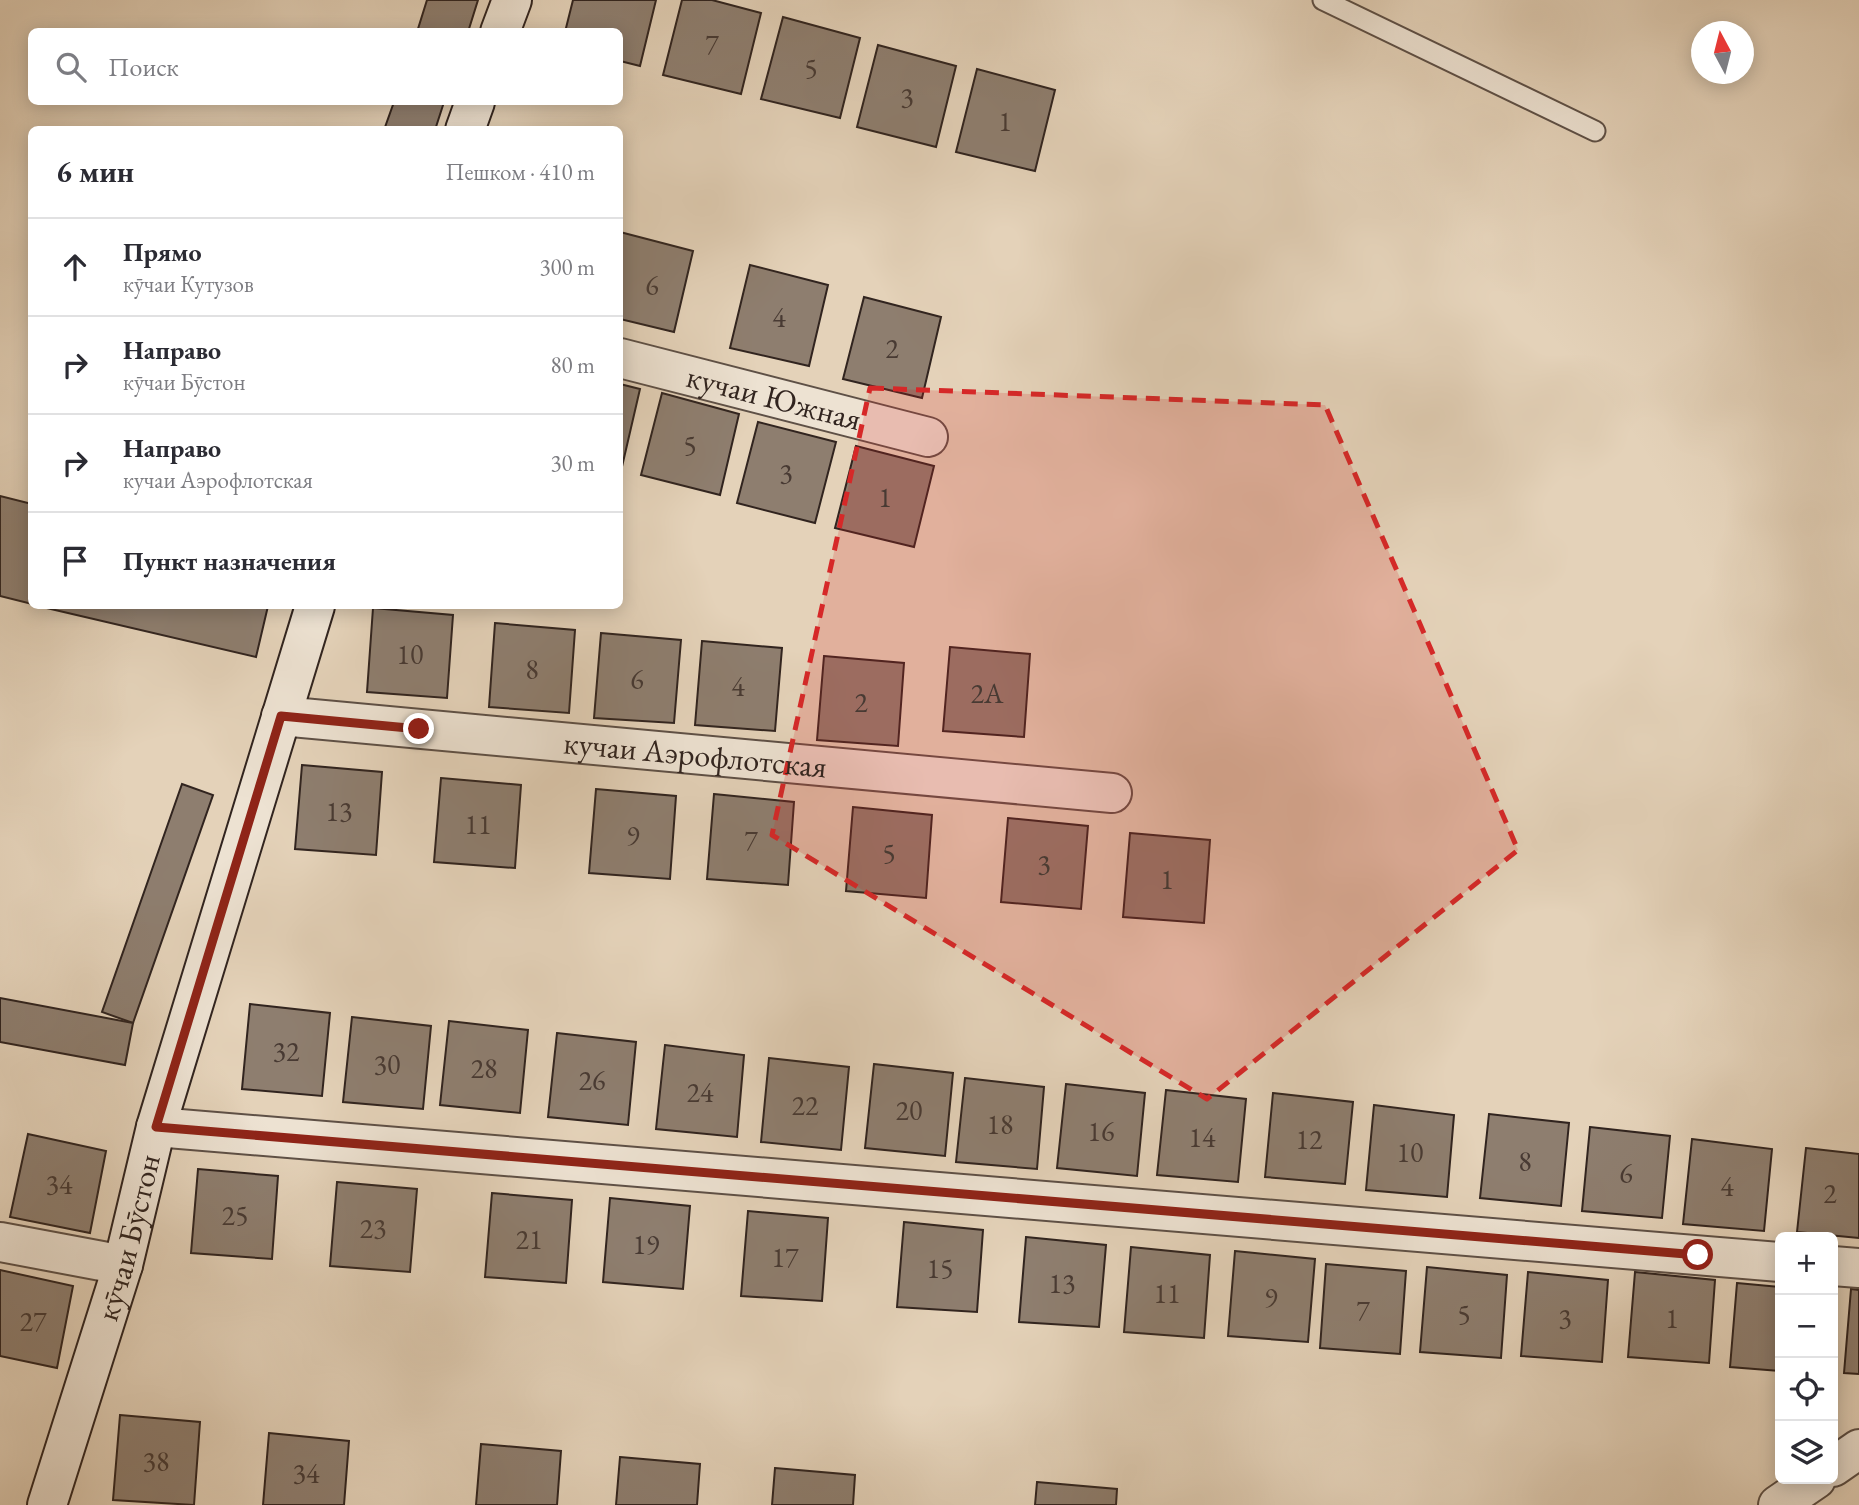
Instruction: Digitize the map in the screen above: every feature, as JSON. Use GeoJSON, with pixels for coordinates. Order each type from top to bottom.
{"type":"FeatureCollection","features":[{"type":"Feature","properties":{"kind":"street"},"geometry":{"type":"LineString","coordinates":[[502,28],[512,0]]}},
{"type":"Feature","properties":{"kind":"street"},"geometry":{"type":"LineString","coordinates":[[466,126],[474,105]]}},
{"type":"Feature","properties":{"kind":"street","name":"кучаи Южная"},"geometry":{"type":"LineString","coordinates":[[623,359],[928,437]]}},
{"type":"Feature","properties":{"kind":"street","name":"кӯчаи Бӯстон"},"geometry":{"type":"LineString","coordinates":[[47,1505],[123,1265],[156,1127],[314,609]]}},
{"type":"Feature","properties":{"kind":"street","name":"кучаи Аэрофлотская"},"geometry":{"type":"LineString","coordinates":[[281,716],[1112,793]]}},
{"type":"Feature","properties":{"kind":"street"},"geometry":{"type":"LineString","coordinates":[[156,1127],[1775,1262]]}},
{"type":"Feature","properties":{"kind":"street"},"geometry":{"type":"LineString","coordinates":[[0,1242],[123,1265]]}},
{"type":"Feature","properties":{"kind":"street"},"geometry":{"type":"LineString","coordinates":[[1838,1266],[1859,1268]]}},
{"type":"Feature","properties":{"kind":"street"},"geometry":{"type":"LineString","coordinates":[[1838,1464],[1859,1450]]}},
{"type":"Feature","properties":{"kind":"street"},"geometry":{"type":"LineString","coordinates":[[1778,1505],[1809,1484]]}},
{"type":"Feature","properties":{"kind":"lane"},"geometry":{"type":"LineString","coordinates":[[1323,0],[1595,131]]}},
{"type":"Feature","properties":{"kind":"highlighted area"},"geometry":{"type":"Polygon","coordinates":[[[870,388],[1325,405],[1518,850],[1207,1099],[772,835],[870,388]]]}},
{"type":"Feature","properties":{"kind":"building"},"geometry":{"type":"Polygon","coordinates":[[[427,0],[478,0],[469,28],[418,28],[427,0]]]}},
{"type":"Feature","properties":{"kind":"building"},"geometry":{"type":"Polygon","coordinates":[[[573,0],[656,0],[640,66],[623,62],[623,28],[566,28],[573,0]]]}},
{"type":"Feature","properties":{"kind":"building"},"geometry":{"type":"Polygon","coordinates":[[[682,0],[712,0],[761,13],[741,94],[663,75],[682,0]]]}},
{"type":"Feature","properties":{"kind":"building"},"geometry":{"type":"Polygon","coordinates":[[[783,17],[860,38],[840,118],[761,99],[783,17]]]}},
{"type":"Feature","properties":{"kind":"building"},"geometry":{"type":"Polygon","coordinates":[[[878,45],[956,66],[936,147],[857,127],[878,45]]]}},
{"type":"Feature","properties":{"kind":"building"},"geometry":{"type":"Polygon","coordinates":[[[977,69],[1055,90],[1035,171],[956,152],[977,69]]]}},
{"type":"Feature","properties":{"kind":"building"},"geometry":{"type":"Polygon","coordinates":[[[393,105],[443,105],[436,126],[385,126],[393,105]]]}},
{"type":"Feature","properties":{"kind":"building"},"geometry":{"type":"Polygon","coordinates":[[[623,233],[693,251],[674,332],[623,320],[623,233]]]}},
{"type":"Feature","properties":{"kind":"building"},"geometry":{"type":"Polygon","coordinates":[[[750,265],[828,285],[809,366],[730,348],[750,265]]]}},
{"type":"Feature","properties":{"kind":"building"},"geometry":{"type":"Polygon","coordinates":[[[864,297],[941,317],[922,398],[843,379],[864,297]]]}},
{"type":"Feature","properties":{"kind":"building"},"geometry":{"type":"Polygon","coordinates":[[[623,385],[640,389],[623,462],[623,385]]]}},
{"type":"Feature","properties":{"kind":"building"},"geometry":{"type":"Polygon","coordinates":[[[662,393],[739,414],[720,495],[641,475],[662,393]]]}},
{"type":"Feature","properties":{"kind":"building"},"geometry":{"type":"Polygon","coordinates":[[[758,422],[836,442],[815,523],[737,503],[758,422]]]}},
{"type":"Feature","properties":{"kind":"building"},"geometry":{"type":"Polygon","coordinates":[[[856,446],[934,466],[914,547],[835,528],[856,446]]]}},
{"type":"Feature","properties":{"kind":"building"},"geometry":{"type":"Polygon","coordinates":[[[0,496],[28,503],[28,603],[0,596],[0,496]]]}},
{"type":"Feature","properties":{"kind":"building"},"geometry":{"type":"Polygon","coordinates":[[[51,609],[267,609],[256,657],[51,609]]]}},
{"type":"Feature","properties":{"kind":"building"},"geometry":{"type":"Polygon","coordinates":[[[373,609],[453,615],[447,698],[367,692],[373,609]]]}},
{"type":"Feature","properties":{"kind":"building"},"geometry":{"type":"Polygon","coordinates":[[[495,623],[575,630],[569,713],[489,707],[495,623]]]}},
{"type":"Feature","properties":{"kind":"building"},"geometry":{"type":"Polygon","coordinates":[[[601,633],[681,640],[674,723],[594,718],[601,633]]]}},
{"type":"Feature","properties":{"kind":"building"},"geometry":{"type":"Polygon","coordinates":[[[702,641],[782,648],[775,731],[695,725],[702,641]]]}},
{"type":"Feature","properties":{"kind":"building"},"geometry":{"type":"Polygon","coordinates":[[[950,647],[1030,654],[1024,737],[943,731],[950,647]]]}},
{"type":"Feature","properties":{"kind":"building"},"geometry":{"type":"Polygon","coordinates":[[[824,656],[904,663],[898,746],[817,740],[824,656]]]}},
{"type":"Feature","properties":{"kind":"building"},"geometry":{"type":"Polygon","coordinates":[[[302,765],[382,772],[376,855],[295,849],[302,765]]]}},
{"type":"Feature","properties":{"kind":"building"},"geometry":{"type":"Polygon","coordinates":[[[441,778],[521,785],[515,868],[434,862],[441,778]]]}},
{"type":"Feature","properties":{"kind":"building"},"geometry":{"type":"Polygon","coordinates":[[[182,784],[213,795],[133,1023],[102,1012],[182,784]]]}},
{"type":"Feature","properties":{"kind":"building"},"geometry":{"type":"Polygon","coordinates":[[[596,789],[676,796],[670,879],[589,873],[596,789]]]}},
{"type":"Feature","properties":{"kind":"building"},"geometry":{"type":"Polygon","coordinates":[[[714,794],[794,802],[788,885],[707,879],[714,794]]]}},
{"type":"Feature","properties":{"kind":"building"},"geometry":{"type":"Polygon","coordinates":[[[853,807],[932,815],[926,898],[846,891],[853,807]]]}},
{"type":"Feature","properties":{"kind":"building"},"geometry":{"type":"Polygon","coordinates":[[[1008,818],[1088,826],[1081,909],[1001,902],[1008,818]]]}},
{"type":"Feature","properties":{"kind":"building"},"geometry":{"type":"Polygon","coordinates":[[[1130,833],[1210,840],[1204,923],[1123,917],[1130,833]]]}},
{"type":"Feature","properties":{"kind":"building"},"geometry":{"type":"Polygon","coordinates":[[[0,998],[133,1023],[125,1065],[0,1042],[0,998]]]}},
{"type":"Feature","properties":{"kind":"building"},"geometry":{"type":"Polygon","coordinates":[[[250,1004],[330,1013],[322,1096],[242,1089],[250,1004]]]}},
{"type":"Feature","properties":{"kind":"building"},"geometry":{"type":"Polygon","coordinates":[[[352,1017],[431,1026],[423,1109],[343,1102],[352,1017]]]}},
{"type":"Feature","properties":{"kind":"building"},"geometry":{"type":"Polygon","coordinates":[[[449,1021],[528,1030],[520,1113],[440,1105],[449,1021]]]}},
{"type":"Feature","properties":{"kind":"building"},"geometry":{"type":"Polygon","coordinates":[[[557,1033],[636,1042],[628,1125],[548,1117],[557,1033]]]}},
{"type":"Feature","properties":{"kind":"building"},"geometry":{"type":"Polygon","coordinates":[[[665,1045],[744,1055],[737,1137],[656,1129],[665,1045]]]}},
{"type":"Feature","properties":{"kind":"building"},"geometry":{"type":"Polygon","coordinates":[[[769,1058],[849,1067],[841,1150],[761,1142],[769,1058]]]}},
{"type":"Feature","properties":{"kind":"building"},"geometry":{"type":"Polygon","coordinates":[[[874,1064],[953,1073],[945,1156],[865,1148],[874,1064]]]}},
{"type":"Feature","properties":{"kind":"building"},"geometry":{"type":"Polygon","coordinates":[[[965,1078],[1044,1087],[1037,1169],[956,1162],[965,1078]]]}},
{"type":"Feature","properties":{"kind":"building"},"geometry":{"type":"Polygon","coordinates":[[[1066,1084],[1145,1093],[1137,1176],[1057,1168],[1066,1084]]]}},
{"type":"Feature","properties":{"kind":"building"},"geometry":{"type":"Polygon","coordinates":[[[1166,1090],[1246,1099],[1238,1182],[1157,1175],[1166,1090]]]}},
{"type":"Feature","properties":{"kind":"building"},"geometry":{"type":"Polygon","coordinates":[[[1273,1093],[1353,1102],[1345,1184],[1265,1177],[1273,1093]]]}},
{"type":"Feature","properties":{"kind":"building"},"geometry":{"type":"Polygon","coordinates":[[[1374,1105],[1454,1115],[1447,1197],[1366,1190],[1374,1105]]]}},
{"type":"Feature","properties":{"kind":"building"},"geometry":{"type":"Polygon","coordinates":[[[1489,1114],[1569,1123],[1561,1206],[1480,1198],[1489,1114]]]}},
{"type":"Feature","properties":{"kind":"building"},"geometry":{"type":"Polygon","coordinates":[[[1590,1127],[1670,1136],[1662,1218],[1582,1211],[1590,1127]]]}},
{"type":"Feature","properties":{"kind":"building"},"geometry":{"type":"Polygon","coordinates":[[[28,1134],[106,1151],[90,1233],[10,1217],[28,1134]]]}},
{"type":"Feature","properties":{"kind":"building"},"geometry":{"type":"Polygon","coordinates":[[[1692,1139],[1772,1149],[1764,1231],[1683,1224],[1692,1139]]]}},
{"type":"Feature","properties":{"kind":"building"},"geometry":{"type":"Polygon","coordinates":[[[1806,1148],[1859,1154],[1859,1238],[1838,1236],[1838,1232],[1797,1232],[1806,1148]]]}},
{"type":"Feature","properties":{"kind":"building"},"geometry":{"type":"Polygon","coordinates":[[[198,1169],[278,1176],[272,1259],[191,1253],[198,1169]]]}},
{"type":"Feature","properties":{"kind":"building"},"geometry":{"type":"Polygon","coordinates":[[[337,1182],[417,1189],[410,1272],[330,1266],[337,1182]]]}},
{"type":"Feature","properties":{"kind":"building"},"geometry":{"type":"Polygon","coordinates":[[[492,1193],[572,1200],[566,1283],[485,1277],[492,1193]]]}},
{"type":"Feature","properties":{"kind":"building"},"geometry":{"type":"Polygon","coordinates":[[[610,1198],[690,1206],[683,1289],[603,1282],[610,1198]]]}},
{"type":"Feature","properties":{"kind":"building"},"geometry":{"type":"Polygon","coordinates":[[[748,1211],[828,1218],[822,1301],[741,1296],[748,1211]]]}},
{"type":"Feature","properties":{"kind":"building"},"geometry":{"type":"Polygon","coordinates":[[[904,1222],[983,1230],[977,1312],[897,1307],[904,1222]]]}},
{"type":"Feature","properties":{"kind":"building"},"geometry":{"type":"Polygon","coordinates":[[[1026,1237],[1106,1245],[1099,1327],[1019,1322],[1026,1237]]]}},
{"type":"Feature","properties":{"kind":"building"},"geometry":{"type":"Polygon","coordinates":[[[1131,1247],[1210,1255],[1204,1338],[1124,1332],[1131,1247]]]}},
{"type":"Feature","properties":{"kind":"building"},"geometry":{"type":"Polygon","coordinates":[[[1235,1251],[1315,1259],[1308,1342],[1228,1336],[1235,1251]]]}},
{"type":"Feature","properties":{"kind":"building"},"geometry":{"type":"Polygon","coordinates":[[[1326,1264],[1406,1271],[1400,1354],[1320,1348],[1326,1264]]]}},
{"type":"Feature","properties":{"kind":"building"},"geometry":{"type":"Polygon","coordinates":[[[1427,1267],[1507,1275],[1501,1358],[1420,1352],[1427,1267]]]}},
{"type":"Feature","properties":{"kind":"building"},"geometry":{"type":"Polygon","coordinates":[[[0,1270],[73,1286],[57,1368],[0,1356],[0,1270]]]}},
{"type":"Feature","properties":{"kind":"building"},"geometry":{"type":"Polygon","coordinates":[[[1528,1272],[1608,1280],[1602,1362],[1521,1356],[1528,1272]]]}},
{"type":"Feature","properties":{"kind":"building"},"geometry":{"type":"Polygon","coordinates":[[[1635,1272],[1715,1280],[1709,1363],[1628,1357],[1635,1272]]]}},
{"type":"Feature","properties":{"kind":"building"},"geometry":{"type":"Polygon","coordinates":[[[1737,1283],[1775,1287],[1775,1371],[1730,1367],[1737,1283]]]}},
{"type":"Feature","properties":{"kind":"building"},"geometry":{"type":"Polygon","coordinates":[[[1851,1289],[1859,1290],[1859,1374],[1844,1373],[1851,1289]]]}},
{"type":"Feature","properties":{"kind":"building"},"geometry":{"type":"Polygon","coordinates":[[[120,1415],[200,1422],[194,1505],[113,1500],[120,1415]]]}},
{"type":"Feature","properties":{"kind":"building"},"geometry":{"type":"Polygon","coordinates":[[[269,1433],[349,1441],[344,1505],[263,1505],[269,1433]]]}},
{"type":"Feature","properties":{"kind":"building"},"geometry":{"type":"Polygon","coordinates":[[[481,1444],[561,1451],[557,1505],[476,1505],[481,1444]]]}},
{"type":"Feature","properties":{"kind":"building"},"geometry":{"type":"Polygon","coordinates":[[[620,1457],[700,1464],[697,1505],[616,1505],[620,1457]]]}},
{"type":"Feature","properties":{"kind":"building"},"geometry":{"type":"Polygon","coordinates":[[[775,1468],[855,1475],[853,1505],[772,1505],[775,1468]]]}},
{"type":"Feature","properties":{"kind":"building"},"geometry":{"type":"Polygon","coordinates":[[[1037,1482],[1117,1489],[1116,1505],[1035,1505],[1037,1482]]]}},
{"type":"Feature","properties":{"kind":"route"},"geometry":{"type":"LineString","coordinates":[[419,729],[281,716],[156,1127],[1698,1255]]}}]}
